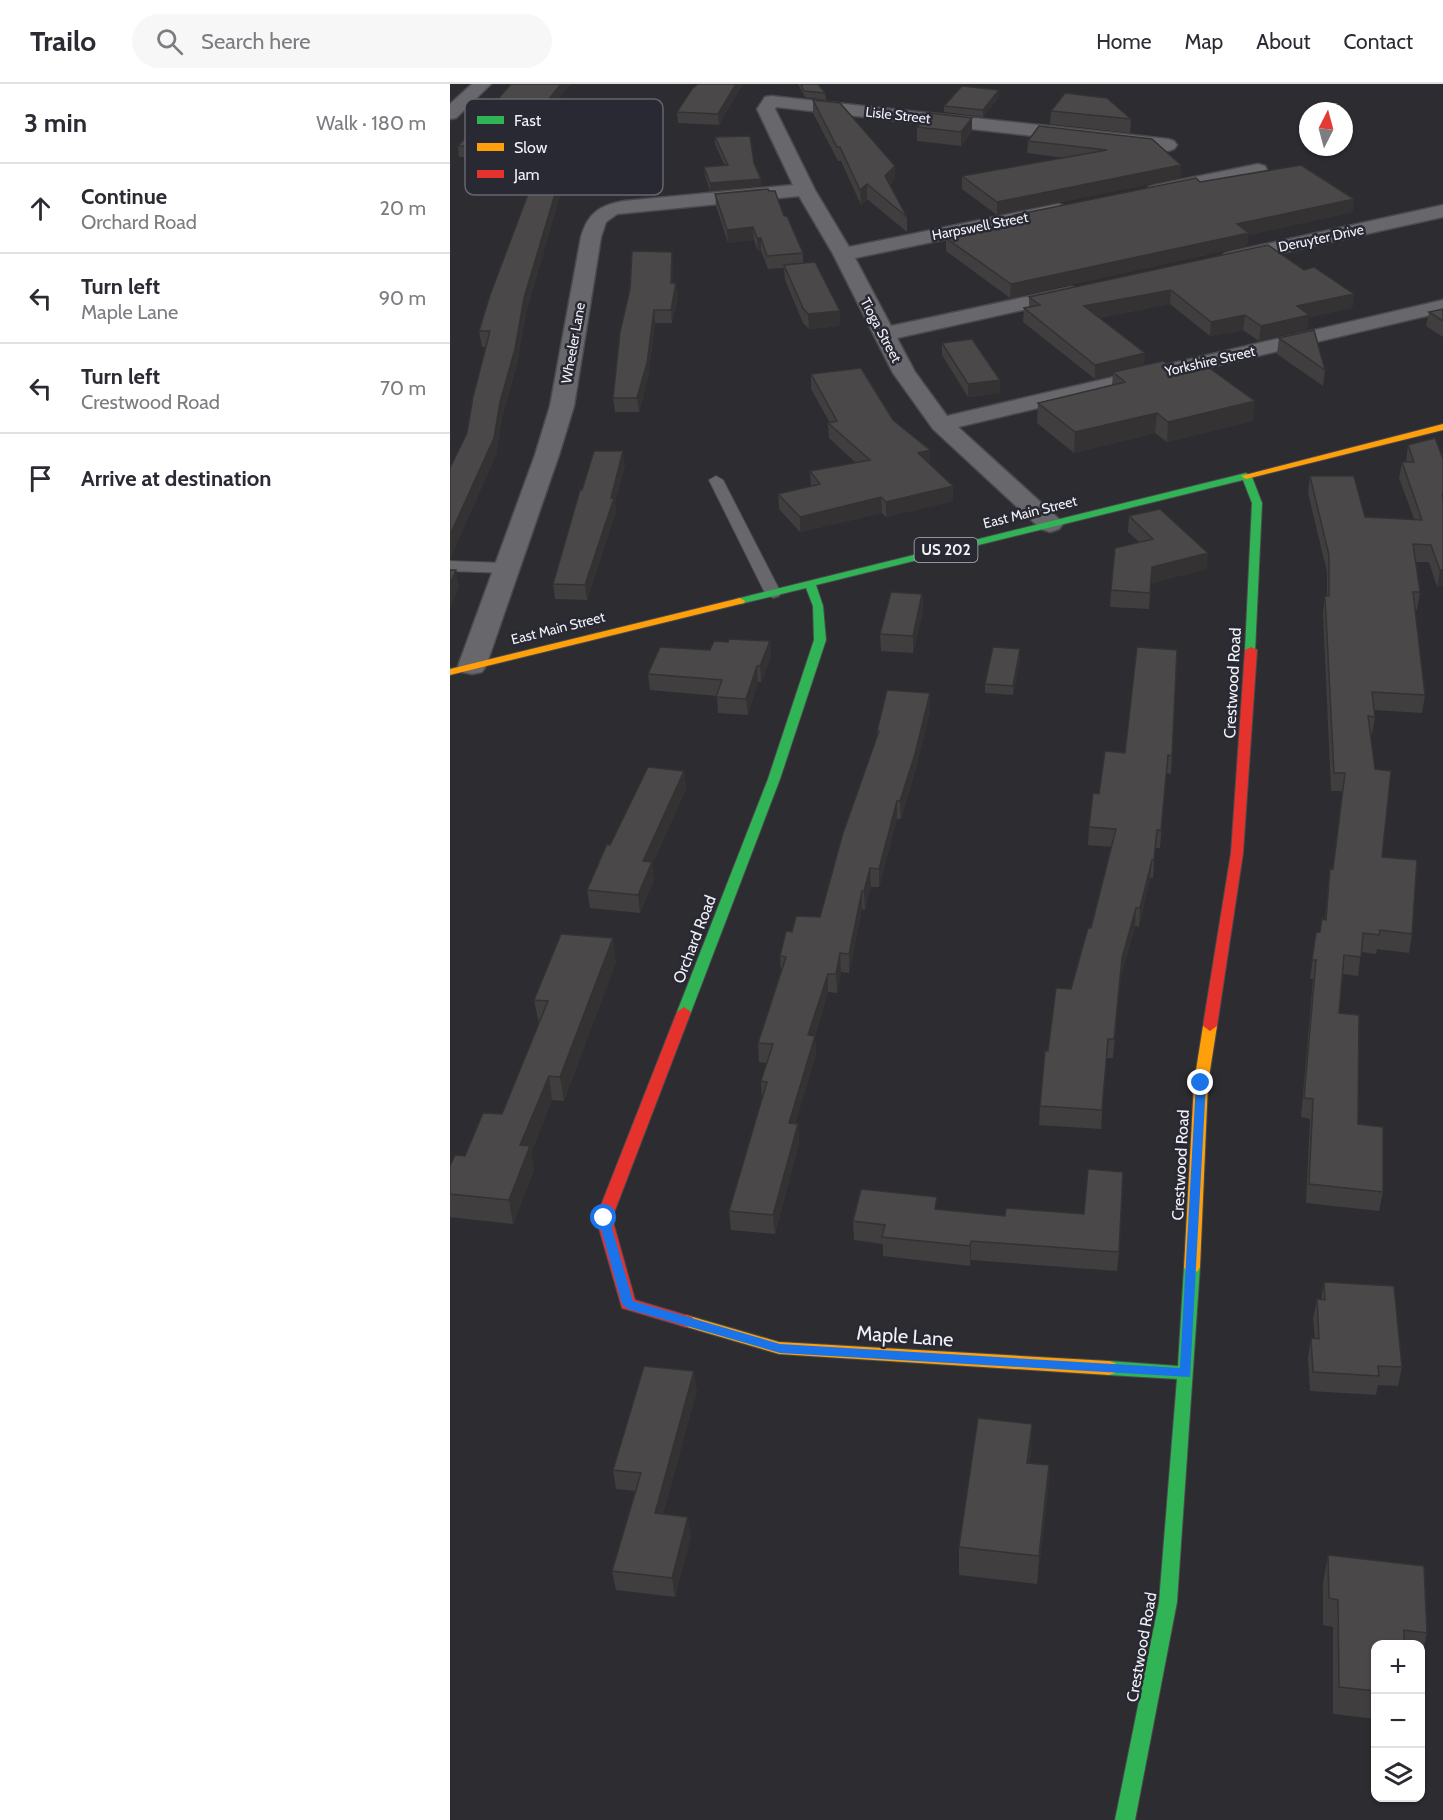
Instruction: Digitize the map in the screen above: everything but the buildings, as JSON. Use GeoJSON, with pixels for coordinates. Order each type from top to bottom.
{"type":"FeatureCollection","features":[{"type":"Feature","properties":{"kind":"main road","name":"East Main Street"},"geometry":{"type":"LineString","coordinates":[[450,672],[1443,427]]}},
{"type":"Feature","properties":{"kind":"main road","name":"Crestwood Road"},"geometry":{"type":"LineString","coordinates":[[1125,1820],[1168,1602],[1186,1373],[1201,1083],[1237,853],[1248,701],[1257,503],[1247,477]]}},
{"type":"Feature","properties":{"kind":"main road","name":"Orchard Road"},"geometry":{"type":"LineString","coordinates":[[628,1304],[604,1218],[774,779],[820,640],[818,606],[810,584]]}},
{"type":"Feature","properties":{"kind":"main road","name":"Maple Lane"},"geometry":{"type":"LineString","coordinates":[[628,1304],[780,1348],[1186,1373]]}},
{"type":"Feature","properties":{"kind":"street"},"geometry":{"type":"LineString","coordinates":[[466,99],[482,84]]}},
{"type":"Feature","properties":{"kind":"street"},"geometry":{"type":"LineString","coordinates":[[450,114],[465,100]]}},
{"type":"Feature","properties":{"kind":"street","name":"Lisle Street"},"geometry":{"type":"LineString","coordinates":[[771,100],[1168,145]]}},
{"type":"Feature","properties":{"kind":"street","name":"Tioga Street"},"geometry":{"type":"LineString","coordinates":[[771,100],[766,109],[770,119],[805,190],[843,254],[903,373],[941,424],[1050,524]]}},
{"type":"Feature","properties":{"kind":"street"},"geometry":{"type":"LineString","coordinates":[[1143,193],[1258,170]]}},
{"type":"Feature","properties":{"kind":"street","name":"Wheeler Lane"},"geometry":{"type":"LineString","coordinates":[[472,666],[505,568],[548,455],[562,406],[591,237],[598,216],[606,211],[633,205],[805,190]]}},
{"type":"Feature","properties":{"kind":"street","name":"Harpswell Street"},"geometry":{"type":"LineString","coordinates":[[843,254],[1073,207]]}},
{"type":"Feature","properties":{"kind":"street","name":"Deruyter Drive"},"geometry":{"type":"LineString","coordinates":[[1209,263],[1443,211]]}},
{"type":"Feature","properties":{"kind":"street"},"geometry":{"type":"LineString","coordinates":[[883,334],[1093,288]]}},
{"type":"Feature","properties":{"kind":"street","name":"Yorkshire Street"},"geometry":{"type":"LineString","coordinates":[[941,424],[1443,306]]}},
{"type":"Feature","properties":{"kind":"lane"},"geometry":{"type":"LineString","coordinates":[[716,480],[773,593]]}},
{"type":"Feature","properties":{"kind":"lane"},"geometry":{"type":"LineString","coordinates":[[450,566],[505,568]]}},
{"type":"Feature","properties":{"kind":"traffic: fast"},"geometry":{"type":"LineString","coordinates":[[740,601],[1246,476]]}},
{"type":"Feature","properties":{"kind":"traffic: fast"},"geometry":{"type":"LineString","coordinates":[[1247,477],[1257,503],[1251,650]]}},
{"type":"Feature","properties":{"kind":"traffic: fast"},"geometry":{"type":"LineString","coordinates":[[684,1012],[774,779],[820,640],[818,606],[810,584]]}},
{"type":"Feature","properties":{"kind":"traffic: fast"},"geometry":{"type":"LineString","coordinates":[[1125,1820],[1168,1602],[1192,1267]]}},
{"type":"Feature","properties":{"kind":"traffic: fast"},"geometry":{"type":"LineString","coordinates":[[1109,1368],[1186,1373]]}},
{"type":"Feature","properties":{"kind":"traffic: slow"},"geometry":{"type":"LineString","coordinates":[[1246,476],[1443,427]]}},
{"type":"Feature","properties":{"kind":"traffic: slow"},"geometry":{"type":"LineString","coordinates":[[450,672],[740,601]]}},
{"type":"Feature","properties":{"kind":"traffic: slow"},"geometry":{"type":"LineString","coordinates":[[1192,1267],[1201,1083],[1210,1026]]}},
{"type":"Feature","properties":{"kind":"traffic: slow"},"geometry":{"type":"LineString","coordinates":[[686,1321],[779,1348],[1109,1368]]}},
{"type":"Feature","properties":{"kind":"traffic: jam"},"geometry":{"type":"LineString","coordinates":[[1210,1026],[1237,853],[1251,650]]}},
{"type":"Feature","properties":{"kind":"traffic: jam"},"geometry":{"type":"LineString","coordinates":[[684,1012],[604,1218],[628,1304],[686,1321]]}},
{"type":"Feature","properties":{"kind":"route"},"geometry":{"type":"LineString","coordinates":[[604,1218],[628,1304],[780,1348],[1186,1373],[1201,1083]]}}]}
